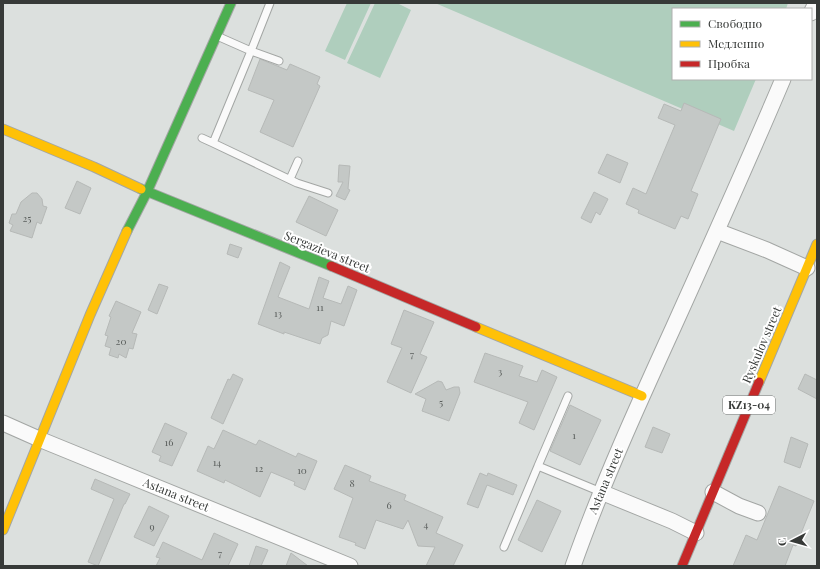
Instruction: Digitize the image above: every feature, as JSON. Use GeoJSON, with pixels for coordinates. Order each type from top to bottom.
{"type":"FeatureCollection","features":[{"type":"Feature","properties":{"kind":"street"},"geometry":{"type":"LineString","coordinates":[[3,530],[111,266],[147,192],[231,3]]}},
{"type":"Feature","properties":{"kind":"street","name":"Astana street"},"geometry":{"type":"LineString","coordinates":[[573,566],[601,492],[642,396],[754,148],[783,80]]}},
{"type":"Feature","properties":{"kind":"street","name":"Sergazieva street"},"geometry":{"type":"LineString","coordinates":[[3,129],[94,167],[147,192],[375,284],[642,396]]}},
{"type":"Feature","properties":{"kind":"street"},"geometry":{"type":"LineString","coordinates":[[717,231],[767,250],[807,268]]}},
{"type":"Feature","properties":{"kind":"street","name":"Ryskulov street"},"geometry":{"type":"LineString","coordinates":[[682,566],[817,244]]}},
{"type":"Feature","properties":{"kind":"street","name":"Astana street"},"geometry":{"type":"LineString","coordinates":[[3,423],[350,566]]}},
{"type":"Feature","properties":{"kind":"street"},"geometry":{"type":"LineString","coordinates":[[601,492],[672,521],[696,533]]}},
{"type":"Feature","properties":{"kind":"street"},"geometry":{"type":"LineString","coordinates":[[713,492],[739,506],[758,513]]}},
{"type":"Feature","properties":{"kind":"lane"},"geometry":{"type":"LineString","coordinates":[[214,143],[270,3]]}},
{"type":"Feature","properties":{"kind":"lane"},"geometry":{"type":"LineString","coordinates":[[217,36],[279,61]]}},
{"type":"Feature","properties":{"kind":"lane"},"geometry":{"type":"LineString","coordinates":[[202,138],[290,180],[328,193]]}},
{"type":"Feature","properties":{"kind":"lane"},"geometry":{"type":"LineString","coordinates":[[290,180],[298,161]]}},
{"type":"Feature","properties":{"kind":"lane"},"geometry":{"type":"LineString","coordinates":[[504,547],[568,396]]}},
{"type":"Feature","properties":{"kind":"lane"},"geometry":{"type":"LineString","coordinates":[[538,466],[601,492]]}},
{"type":"Feature","properties":{"kind":"green space"},"geometry":{"type":"Polygon","coordinates":[[[347,3],[371,3],[345,60],[325,51],[347,3]]]}},
{"type":"Feature","properties":{"kind":"green space"},"geometry":{"type":"Polygon","coordinates":[[[375,3],[397,3],[411,10],[380,78],[347,63],[375,3]]]}},
{"type":"Feature","properties":{"kind":"green space"},"geometry":{"type":"Polygon","coordinates":[[[435,3],[788,3],[786,8],[672,8],[672,80],[756,80],[734,131],[435,3]]]}},
{"type":"Feature","properties":{"kind":"building"},"geometry":{"type":"Polygon","coordinates":[[[260,59],[287,70],[290,64],[320,77],[317,84],[320,86],[293,147],[260,132],[274,100],[248,90],[260,59]]]}},
{"type":"Feature","properties":{"kind":"building"},"geometry":{"type":"Polygon","coordinates":[[[684,103],[721,119],[691,191],[698,194],[688,219],[681,216],[675,229],[638,213],[639,210],[626,204],[633,188],[646,194],[675,125],[658,118],[664,104],[681,111],[684,103]]]}},
{"type":"Feature","properties":{"kind":"building"},"geometry":{"type":"Polygon","coordinates":[[[607,154],[628,163],[620,183],[598,173],[607,154]]]}},
{"type":"Feature","properties":{"kind":"building"},"geometry":{"type":"Polygon","coordinates":[[[339,165],[350,166],[348,189],[350,190],[345,200],[336,196],[343,182],[338,182],[339,165]]]}},
{"type":"Feature","properties":{"kind":"building"},"geometry":{"type":"Polygon","coordinates":[[[77,181],[91,188],[80,214],[65,208],[77,181]]]}},
{"type":"Feature","properties":{"kind":"building"},"geometry":{"type":"Polygon","coordinates":[[[594,192],[608,199],[600,215],[596,212],[591,223],[581,218],[594,192]]]}},
{"type":"Feature","properties":{"kind":"building"},"geometry":{"type":"Polygon","coordinates":[[[32,193],[37,193],[42,199],[43,206],[47,207],[41,224],[37,222],[32,238],[10,231],[13,225],[9,223],[12,214],[16,214],[21,202],[32,193]]]}},
{"type":"Feature","properties":{"kind":"building"},"geometry":{"type":"Polygon","coordinates":[[[309,196],[338,210],[326,236],[296,222],[309,196]]]}},
{"type":"Feature","properties":{"kind":"building"},"geometry":{"type":"Polygon","coordinates":[[[230,244],[242,248],[238,258],[227,254],[230,244]]]}},
{"type":"Feature","properties":{"kind":"building"},"geometry":{"type":"Polygon","coordinates":[[[280,262],[290,267],[278,297],[309,309],[319,277],[329,281],[323,298],[341,304],[348,286],[357,290],[344,326],[331,321],[328,335],[322,338],[320,344],[284,332],[284,334],[258,324],[280,262]]]}},
{"type":"Feature","properties":{"kind":"building"},"geometry":{"type":"Polygon","coordinates":[[[159,284],[168,287],[157,314],[148,310],[159,284]]]}},
{"type":"Feature","properties":{"kind":"building"},"geometry":{"type":"Polygon","coordinates":[[[116,301],[141,312],[132,333],[137,334],[133,349],[129,348],[126,358],[119,354],[118,358],[109,355],[111,348],[105,346],[108,336],[105,335],[111,317],[109,316],[116,301]]]}},
{"type":"Feature","properties":{"kind":"building"},"geometry":{"type":"Polygon","coordinates":[[[404,310],[434,322],[420,354],[427,357],[411,393],[387,382],[402,348],[391,344],[404,310]]]}},
{"type":"Feature","properties":{"kind":"building"},"geometry":{"type":"Polygon","coordinates":[[[485,353],[523,366],[519,376],[537,382],[542,370],[557,377],[534,430],[519,423],[528,402],[474,382],[485,353]]]}},
{"type":"Feature","properties":{"kind":"building"},"geometry":{"type":"Polygon","coordinates":[[[233,374],[243,379],[223,424],[211,418],[228,379],[230,380],[233,374]]]}},
{"type":"Feature","properties":{"kind":"building"},"geometry":{"type":"Polygon","coordinates":[[[805,374],[817,380],[817,399],[798,389],[805,374]]]}},
{"type":"Feature","properties":{"kind":"building"},"geometry":{"type":"Polygon","coordinates":[[[438,381],[442,382],[446,390],[459,387],[460,393],[449,421],[422,411],[426,399],[415,394],[438,381]]]}},
{"type":"Feature","properties":{"kind":"building"},"geometry":{"type":"Polygon","coordinates":[[[570,405],[601,420],[580,465],[550,451],[570,405]]]}},
{"type":"Feature","properties":{"kind":"building"},"geometry":{"type":"Polygon","coordinates":[[[165,423],[187,433],[172,466],[159,461],[161,456],[152,452],[165,423]]]}},
{"type":"Feature","properties":{"kind":"building"},"geometry":{"type":"Polygon","coordinates":[[[653,427],[670,434],[662,453],[645,447],[653,427]]]}},
{"type":"Feature","properties":{"kind":"building"},"geometry":{"type":"Polygon","coordinates":[[[223,430],[256,445],[259,440],[296,457],[298,453],[317,461],[305,490],[294,485],[295,482],[271,472],[260,497],[225,480],[224,483],[197,471],[208,446],[214,449],[223,430]]]}},
{"type":"Feature","properties":{"kind":"building"},"geometry":{"type":"Polygon","coordinates":[[[791,437],[808,444],[800,468],[784,462],[791,437]]]}},
{"type":"Feature","properties":{"kind":"building"},"geometry":{"type":"Polygon","coordinates":[[[345,465],[371,476],[369,481],[406,495],[404,500],[443,517],[436,533],[463,545],[453,566],[426,566],[435,547],[418,546],[408,520],[403,529],[376,520],[365,549],[355,545],[356,543],[339,537],[353,498],[334,489],[345,465]]]}},
{"type":"Feature","properties":{"kind":"building"},"geometry":{"type":"Polygon","coordinates":[[[480,473],[487,476],[488,473],[517,485],[513,495],[487,485],[478,508],[467,504],[480,473]]]}},
{"type":"Feature","properties":{"kind":"building"},"geometry":{"type":"Polygon","coordinates":[[[95,479],[130,494],[124,504],[98,566],[88,562],[114,499],[91,489],[95,479]]]}},
{"type":"Feature","properties":{"kind":"building"},"geometry":{"type":"Polygon","coordinates":[[[779,486],[814,501],[796,546],[793,545],[785,566],[733,566],[746,535],[757,540],[779,486]]]}},
{"type":"Feature","properties":{"kind":"building"},"geometry":{"type":"Polygon","coordinates":[[[537,500],[561,511],[542,552],[518,540],[537,500]]]}},
{"type":"Feature","properties":{"kind":"building"},"geometry":{"type":"Polygon","coordinates":[[[149,506],[169,516],[154,546],[134,537],[149,506]]]}},
{"type":"Feature","properties":{"kind":"building"},"geometry":{"type":"Polygon","coordinates":[[[214,533],[238,544],[228,566],[156,566],[160,558],[156,557],[163,542],[202,560],[214,533]]]}},
{"type":"Feature","properties":{"kind":"building"},"geometry":{"type":"Polygon","coordinates":[[[256,546],[268,550],[261,566],[249,566],[256,546]]]}},
{"type":"Feature","properties":{"kind":"building"},"geometry":{"type":"Polygon","coordinates":[[[291,553],[308,566],[286,566],[291,553]]]}},
{"type":"Feature","properties":{"kind":"traffic: fast"},"geometry":{"type":"LineString","coordinates":[[127,231],[147,192],[231,3]]}},
{"type":"Feature","properties":{"kind":"traffic: fast"},"geometry":{"type":"LineString","coordinates":[[141,189],[331,266]]}},
{"type":"Feature","properties":{"kind":"traffic: slow"},"geometry":{"type":"LineString","coordinates":[[3,129],[94,167],[141,189]]}},
{"type":"Feature","properties":{"kind":"traffic: slow"},"geometry":{"type":"LineString","coordinates":[[3,530],[90,315],[127,231]]}},
{"type":"Feature","properties":{"kind":"traffic: slow"},"geometry":{"type":"LineString","coordinates":[[759,382],[817,244]]}},
{"type":"Feature","properties":{"kind":"traffic: slow"},"geometry":{"type":"LineString","coordinates":[[476,327],[642,396]]}},
{"type":"Feature","properties":{"kind":"traffic: jam"},"geometry":{"type":"LineString","coordinates":[[331,266],[476,327]]}},
{"type":"Feature","properties":{"kind":"traffic: jam"},"geometry":{"type":"LineString","coordinates":[[682,566],[759,382]]}}]}
